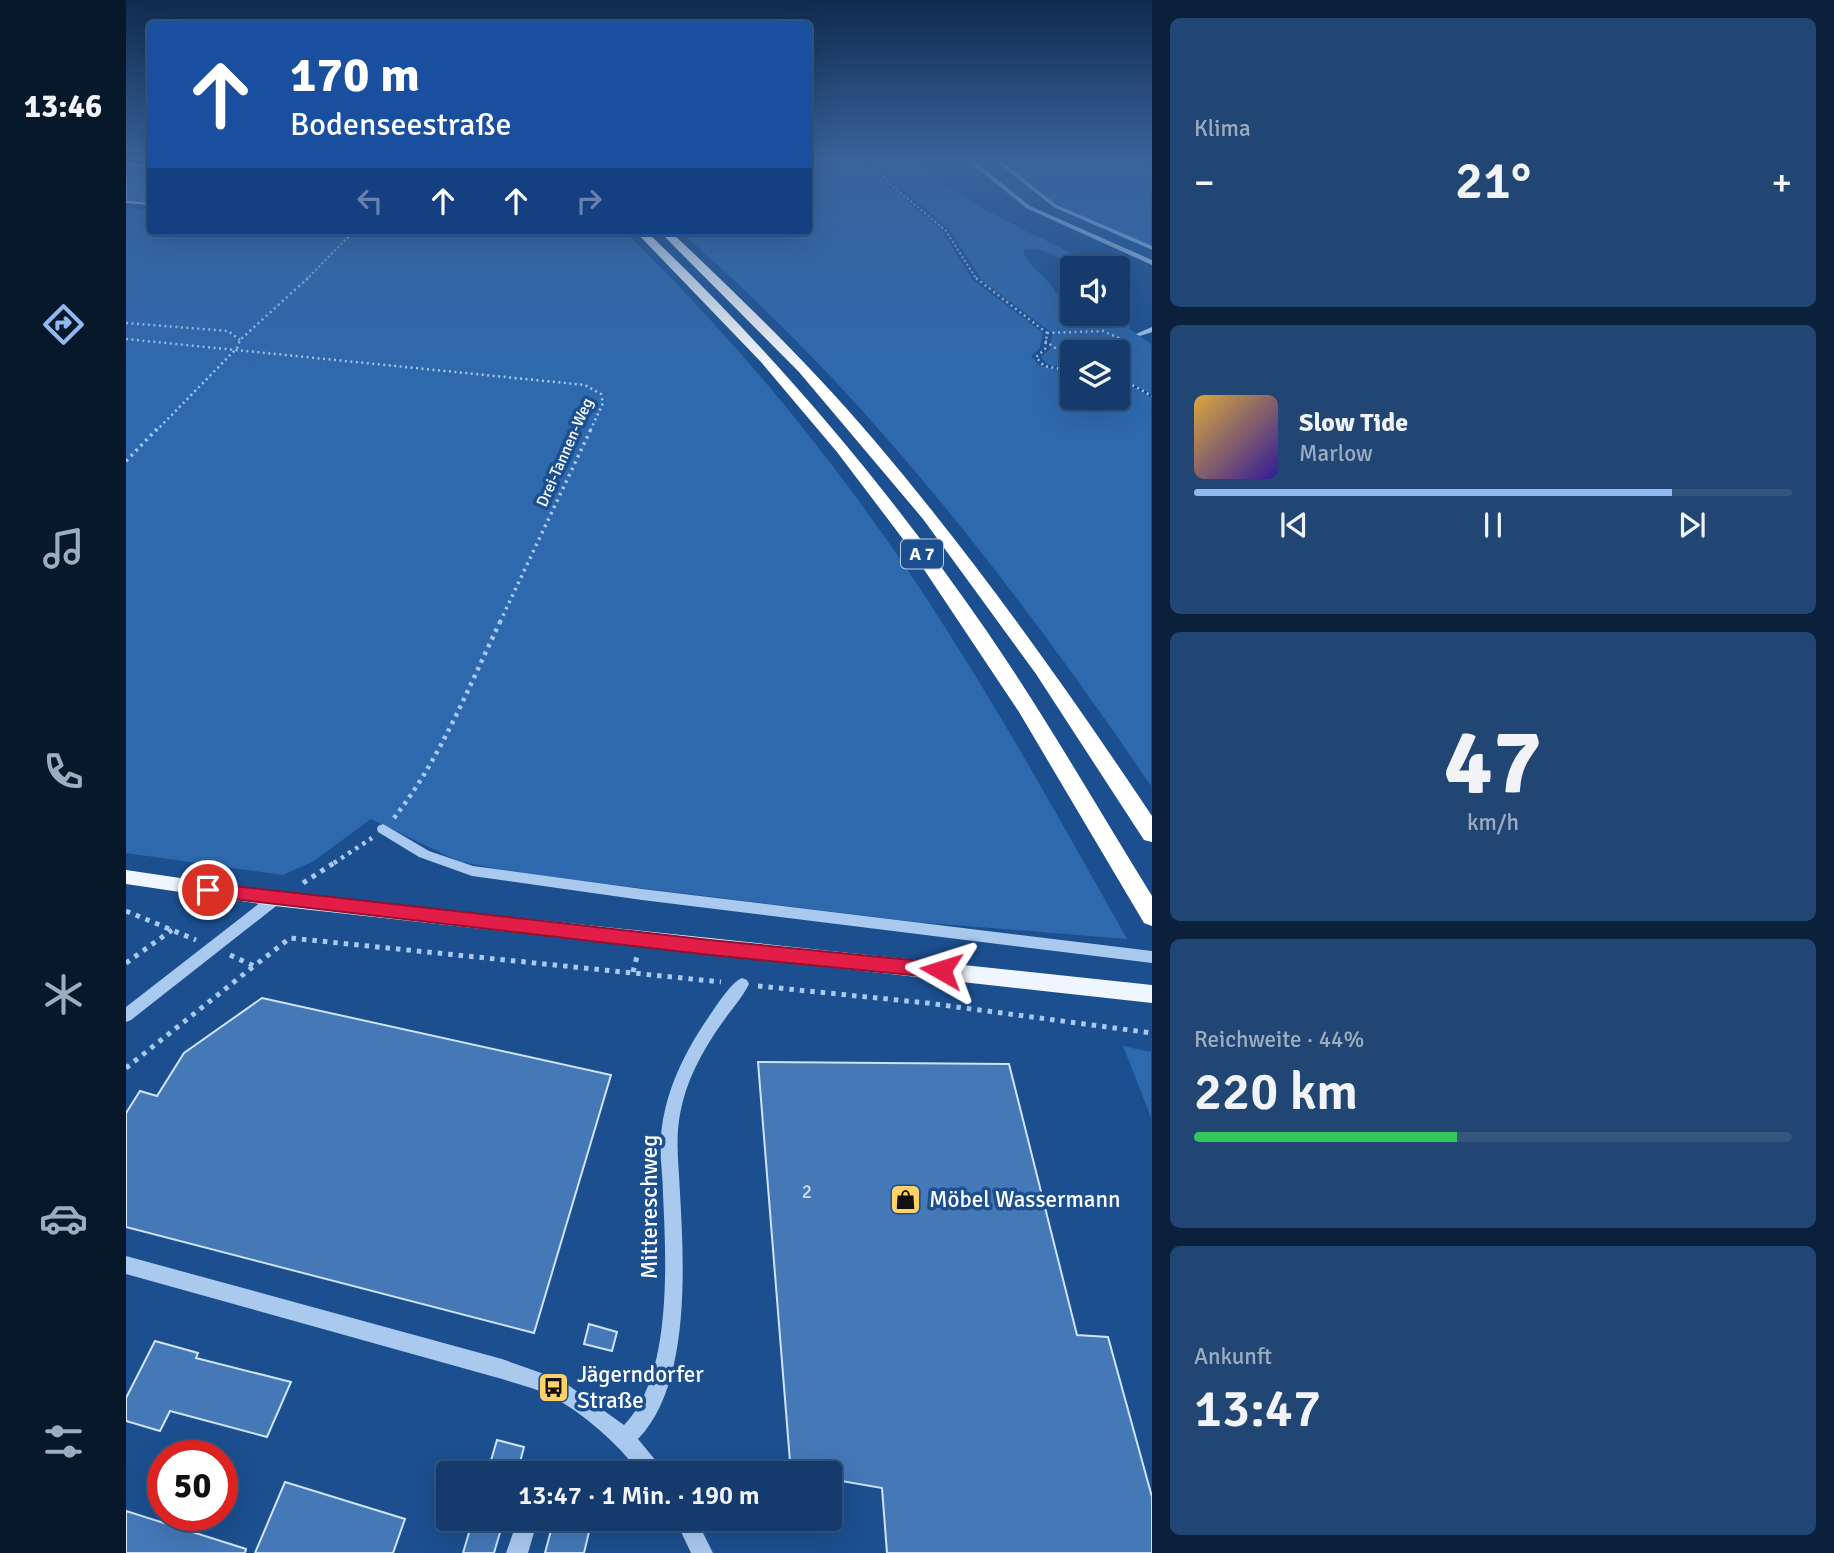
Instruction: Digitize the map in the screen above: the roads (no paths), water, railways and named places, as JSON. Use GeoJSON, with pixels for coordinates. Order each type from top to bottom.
{"type":"FeatureCollection","features":[{"type":"Feature","properties":{"kind":"highway","name":"A 7"},"geometry":{"type":"LineString","coordinates":[[644,235],[772,365],[872,486],[966,617],[1040,730],[1152,917]]}},
{"type":"Feature","properties":{"kind":"highway","name":"A 7"},"geometry":{"type":"LineString","coordinates":[[668,235],[758,319],[900,476],[1076,716],[1152,834]]}},
{"type":"Feature","properties":{"kind":"main road"},"geometry":{"type":"LineString","coordinates":[[126,877],[275,899],[1152,994]]}},
{"type":"Feature","properties":{"kind":"street"},"geometry":{"type":"LineString","coordinates":[[1084,232],[1152,263]]}},
{"type":"Feature","properties":{"kind":"street"},"geometry":{"type":"LineString","coordinates":[[1140,334],[1152,329]]}},
{"type":"Feature","properties":{"kind":"street"},"geometry":{"type":"LineString","coordinates":[[383,829],[424,854],[472,871],[794,916],[971,933],[1152,957]]}},
{"type":"Feature","properties":{"kind":"street"},"geometry":{"type":"LineString","coordinates":[[126,1016],[275,899]]}},
{"type":"Feature","properties":{"kind":"street","name":"Mittereschweg"},"geometry":{"type":"LineString","coordinates":[[625,1438],[645,1415],[655,1393],[668,1339],[673,1257],[669,1136],[683,1073],[708,1026],[742,984]]}},
{"type":"Feature","properties":{"kind":"street"},"geometry":{"type":"LineString","coordinates":[[127,1268],[554,1387],[625,1438],[644,1461]]}},
{"type":"Feature","properties":{"kind":"street"},"geometry":{"type":"LineString","coordinates":[[517,1553],[524,1531]]}},
{"type":"Feature","properties":{"kind":"street"},"geometry":{"type":"LineString","coordinates":[[691,1531],[702,1553]]}},
{"type":"Feature","properties":{"kind":"waterway"},"geometry":{"type":"LineString","coordinates":[[1116,232],[1152,248]]}},
{"type":"Feature","properties":{"kind":"place","name":"Möbel Wassermann"},"geometry":{"type":"Point","coordinates":[906,1199]}},
{"type":"Feature","properties":{"kind":"place","name":"Jägerndorfer Straße"},"geometry":{"type":"Point","coordinates":[554,1387]}}]}
